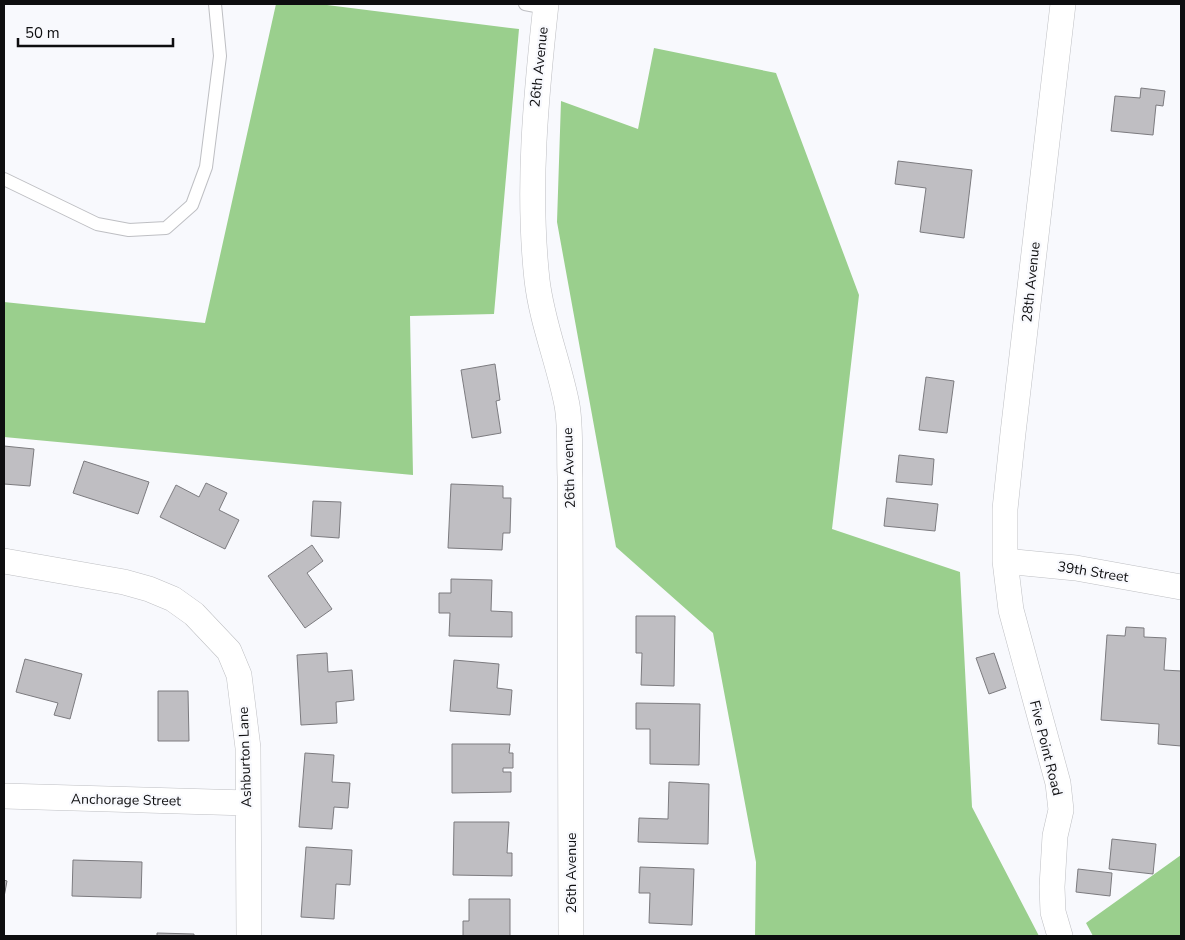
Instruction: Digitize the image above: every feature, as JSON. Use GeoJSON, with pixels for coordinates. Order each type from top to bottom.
{"type":"FeatureCollection","features":[{"type":"Feature","properties":{"kind":"street","name":"28th Avenue"},"geometry":{"type":"LineString","coordinates":[[1005,561],[1005,509],[1063,4]]}},
{"type":"Feature","properties":{"kind":"street","name":"26th Avenue"},"geometry":{"type":"LineString","coordinates":[[539,5],[532,223],[537,282],[547,331],[567,406],[570,477],[571,936]]}},
{"type":"Feature","properties":{"kind":"street","name":"Ashburton Lane"},"geometry":{"type":"LineString","coordinates":[[4,561],[124,582],[149,589],[173,599],[194,614],[229,651],[239,674],[248,748],[249,936]]}},
{"type":"Feature","properties":{"kind":"street","name":"39th Street"},"geometry":{"type":"LineString","coordinates":[[1005,561],[1076,568],[1181,587]]}},
{"type":"Feature","properties":{"kind":"street","name":"Five Point Road"},"geometry":{"type":"LineString","coordinates":[[1005,561],[1011,610],[1058,784],[1060,810],[1052,887],[1053,912],[1060,936]]}},
{"type":"Feature","properties":{"kind":"street","name":"Anchorage Street"},"geometry":{"type":"LineString","coordinates":[[4,796],[248,803]]}},
{"type":"Feature","properties":{"kind":"lane"},"geometry":{"type":"LineString","coordinates":[[4,179],[97,224],[129,230],[166,228],[192,205],[206,167],[220,56],[215,4]]}},
{"type":"Feature","properties":{"kind":"green space"},"geometry":{"type":"Polygon","coordinates":[[[276,4],[319,4],[519,29],[494,314],[410,316],[413,475],[4,437],[4,302],[205,323],[276,4]]]}},
{"type":"Feature","properties":{"kind":"green space"},"geometry":{"type":"Polygon","coordinates":[[[654,48],[776,73],[859,295],[832,529],[960,572],[972,807],[1039,936],[755,936],[756,862],[713,633],[616,547],[557,222],[561,101],[638,129],[654,48]]]}},
{"type":"Feature","properties":{"kind":"green space"},"geometry":{"type":"Polygon","coordinates":[[[1181,855],[1181,936],[1093,936],[1086,923],[1181,855]]]}},
{"type":"Feature","properties":{"kind":"building"},"geometry":{"type":"Polygon","coordinates":[[[1141,88],[1165,91],[1163,106],[1156,105],[1153,135],[1111,131],[1115,96],[1140,98],[1141,88]]]}},
{"type":"Feature","properties":{"kind":"building"},"geometry":{"type":"Polygon","coordinates":[[[898,161],[972,170],[964,238],[920,232],[926,188],[895,184],[898,161]]]}},
{"type":"Feature","properties":{"kind":"building"},"geometry":{"type":"Polygon","coordinates":[[[495,364],[500,400],[496,401],[501,433],[472,438],[461,370],[495,364]]]}},
{"type":"Feature","properties":{"kind":"building"},"geometry":{"type":"Polygon","coordinates":[[[926,377],[954,381],[947,433],[919,430],[926,377]]]}},
{"type":"Feature","properties":{"kind":"building"},"geometry":{"type":"Polygon","coordinates":[[[4,446],[34,449],[30,486],[4,484],[4,446]]]}},
{"type":"Feature","properties":{"kind":"building"},"geometry":{"type":"Polygon","coordinates":[[[899,455],[934,459],[932,485],[896,482],[899,455]]]}},
{"type":"Feature","properties":{"kind":"building"},"geometry":{"type":"Polygon","coordinates":[[[84,461],[149,482],[138,514],[73,493],[84,461]]]}},
{"type":"Feature","properties":{"kind":"building"},"geometry":{"type":"Polygon","coordinates":[[[206,483],[227,493],[219,510],[239,520],[225,549],[160,517],[176,485],[199,497],[206,483]]]}},
{"type":"Feature","properties":{"kind":"building"},"geometry":{"type":"Polygon","coordinates":[[[451,484],[503,486],[503,498],[511,498],[510,533],[503,533],[502,550],[448,548],[451,484]]]}},
{"type":"Feature","properties":{"kind":"building"},"geometry":{"type":"Polygon","coordinates":[[[887,498],[938,504],[935,531],[884,526],[887,498]]]}},
{"type":"Feature","properties":{"kind":"building"},"geometry":{"type":"Polygon","coordinates":[[[313,501],[341,502],[339,538],[311,536],[313,501]]]}},
{"type":"Feature","properties":{"kind":"building"},"geometry":{"type":"Polygon","coordinates":[[[312,545],[323,561],[307,573],[332,609],[305,628],[268,576],[312,545]]]}},
{"type":"Feature","properties":{"kind":"building"},"geometry":{"type":"Polygon","coordinates":[[[451,579],[492,580],[491,611],[512,612],[512,637],[449,636],[450,613],[439,613],[439,593],[451,593],[451,579]]]}},
{"type":"Feature","properties":{"kind":"building"},"geometry":{"type":"Polygon","coordinates":[[[636,616],[675,616],[674,686],[641,685],[642,653],[636,653],[636,616]]]}},
{"type":"Feature","properties":{"kind":"building"},"geometry":{"type":"Polygon","coordinates":[[[1126,627],[1144,628],[1144,637],[1166,638],[1164,670],[1181,671],[1181,746],[1158,744],[1159,724],[1101,720],[1107,635],[1125,636],[1126,627]]]}},
{"type":"Feature","properties":{"kind":"building"},"geometry":{"type":"Polygon","coordinates":[[[327,653],[328,672],[352,670],[354,700],[336,702],[337,723],[301,725],[297,655],[327,653]]]}},
{"type":"Feature","properties":{"kind":"building"},"geometry":{"type":"Polygon","coordinates":[[[994,653],[1006,688],[989,694],[976,658],[994,653]]]}},
{"type":"Feature","properties":{"kind":"building"},"geometry":{"type":"Polygon","coordinates":[[[25,659],[82,674],[70,719],[54,715],[58,703],[16,692],[25,659]]]}},
{"type":"Feature","properties":{"kind":"building"},"geometry":{"type":"Polygon","coordinates":[[[454,660],[499,664],[497,688],[512,690],[510,715],[450,711],[454,660]]]}},
{"type":"Feature","properties":{"kind":"building"},"geometry":{"type":"Polygon","coordinates":[[[158,691],[188,691],[189,741],[158,741],[158,691]]]}},
{"type":"Feature","properties":{"kind":"building"},"geometry":{"type":"Polygon","coordinates":[[[636,703],[700,704],[699,765],[650,764],[650,729],[636,729],[636,703]]]}},
{"type":"Feature","properties":{"kind":"building"},"geometry":{"type":"Polygon","coordinates":[[[452,744],[510,744],[509,753],[513,753],[513,768],[503,768],[503,772],[511,772],[511,792],[452,793],[452,744]]]}},
{"type":"Feature","properties":{"kind":"building"},"geometry":{"type":"Polygon","coordinates":[[[305,753],[334,755],[332,782],[350,783],[348,808],[334,807],[332,829],[299,827],[305,753]]]}},
{"type":"Feature","properties":{"kind":"building"},"geometry":{"type":"Polygon","coordinates":[[[669,782],[709,784],[708,844],[638,842],[639,818],[668,819],[669,782]]]}},
{"type":"Feature","properties":{"kind":"building"},"geometry":{"type":"Polygon","coordinates":[[[454,822],[509,822],[507,853],[512,853],[512,876],[453,875],[454,822]]]}},
{"type":"Feature","properties":{"kind":"building"},"geometry":{"type":"Polygon","coordinates":[[[1112,839],[1156,844],[1153,874],[1109,869],[1112,839]]]}},
{"type":"Feature","properties":{"kind":"building"},"geometry":{"type":"Polygon","coordinates":[[[306,847],[352,850],[350,885],[336,884],[334,919],[301,917],[306,847]]]}},
{"type":"Feature","properties":{"kind":"building"},"geometry":{"type":"Polygon","coordinates":[[[73,860],[142,862],[141,898],[72,896],[73,860]]]}},
{"type":"Feature","properties":{"kind":"building"},"geometry":{"type":"Polygon","coordinates":[[[640,867],[694,869],[692,925],[649,923],[650,893],[639,893],[640,867]]]}},
{"type":"Feature","properties":{"kind":"building"},"geometry":{"type":"Polygon","coordinates":[[[1078,869],[1112,873],[1110,896],[1076,892],[1078,869]]]}},
{"type":"Feature","properties":{"kind":"building"},"geometry":{"type":"Polygon","coordinates":[[[4,880],[7,881],[4,897],[4,880]]]}},
{"type":"Feature","properties":{"kind":"building"},"geometry":{"type":"Polygon","coordinates":[[[469,899],[510,899],[510,936],[463,936],[463,921],[469,921],[469,899]]]}},
{"type":"Feature","properties":{"kind":"building"},"geometry":{"type":"Polygon","coordinates":[[[157,933],[194,934],[194,936],[157,936],[157,933]]]}}]}
